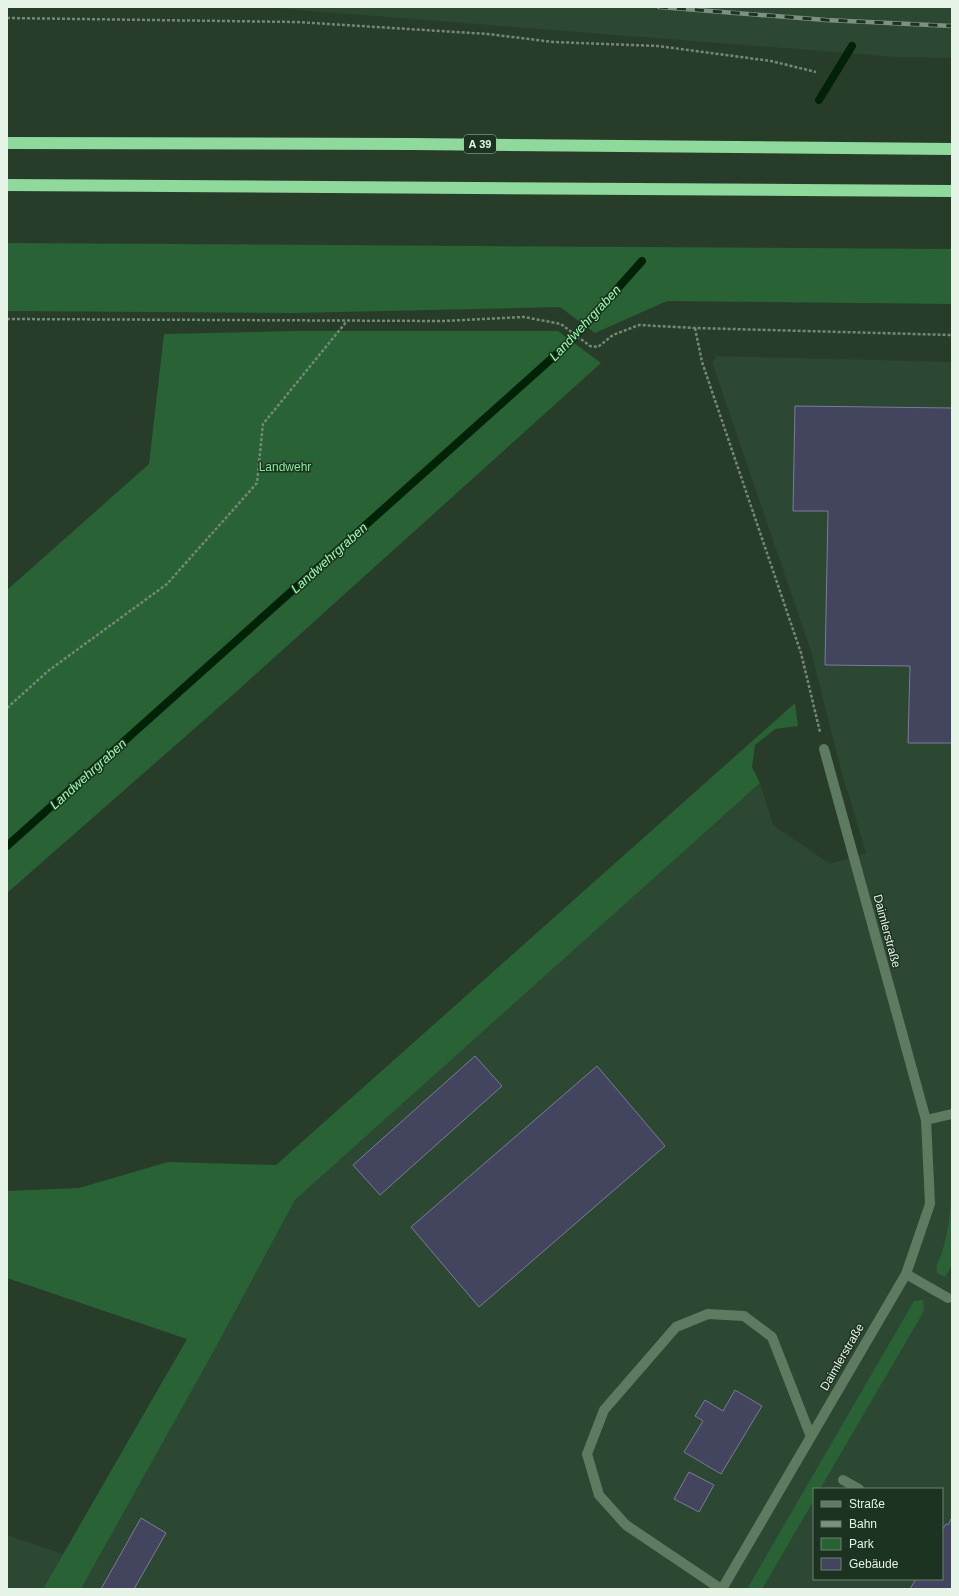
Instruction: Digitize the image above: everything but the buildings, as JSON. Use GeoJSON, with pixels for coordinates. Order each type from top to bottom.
{"type":"FeatureCollection","features":[{"type":"Feature","properties":{"kind":"highway","name":"A 39"},"geometry":{"type":"LineString","coordinates":[[7,143],[412,144],[952,149]]}},
{"type":"Feature","properties":{"kind":"highway"},"geometry":{"type":"LineString","coordinates":[[7,185],[952,191]]}},
{"type":"Feature","properties":{"kind":"street","name":"Daimlerstraße"},"geometry":{"type":"LineString","coordinates":[[722,1589],[906,1274],[930,1204],[926,1120],[824,749]]}},
{"type":"Feature","properties":{"kind":"street"},"geometry":{"type":"LineString","coordinates":[[926,1120],[952,1114]]}},
{"type":"Feature","properties":{"kind":"street"},"geometry":{"type":"LineString","coordinates":[[906,1274],[948,1298]]}},
{"type":"Feature","properties":{"kind":"street"},"geometry":{"type":"LineString","coordinates":[[722,1589],[626,1525],[599,1495],[587,1454],[604,1410],[676,1327],[708,1314],[744,1316],[772,1337],[811,1437]]}},
{"type":"Feature","properties":{"kind":"street"},"geometry":{"type":"LineString","coordinates":[[843,1480],[857,1488]]}},
{"type":"Feature","properties":{"kind":"path"},"geometry":{"type":"LineString","coordinates":[[7,18],[296,22],[488,34],[553,42],[658,46],[771,62],[816,72]]}},
{"type":"Feature","properties":{"kind":"path"},"geometry":{"type":"LineString","coordinates":[[7,319],[443,321],[524,317],[562,324],[590,346],[598,347],[613,335],[639,325],[695,328],[952,335]]}},
{"type":"Feature","properties":{"kind":"path"},"geometry":{"type":"LineString","coordinates":[[7,708],[48,671],[167,584],[257,483],[263,424],[348,321]]}},
{"type":"Feature","properties":{"kind":"path"},"geometry":{"type":"LineString","coordinates":[[695,328],[702,362],[801,653],[824,749]]}},
{"type":"Feature","properties":{"kind":"shaded area"},"geometry":{"type":"Polygon","coordinates":[[[260,7],[952,7],[952,58],[898,57],[260,7]]]}},
{"type":"Feature","properties":{"kind":"shaded area"},"geometry":{"type":"Polygon","coordinates":[[[717,356],[952,362],[952,1589],[81,1589],[215,1349],[295,1200],[760,783],[773,825],[830,864],[866,853],[840,766],[811,651],[712,362],[717,356]]]}},
{"type":"Feature","properties":{"kind":"shaded area"},"geometry":{"type":"Polygon","coordinates":[[[7,1535],[63,1554],[43,1589],[7,1589],[7,1535]]]}},
{"type":"Feature","properties":{"kind":"green space"},"geometry":{"type":"Polygon","coordinates":[[[7,243],[952,249],[952,304],[667,301],[595,333],[560,307],[294,313],[7,311],[7,243]]]}},
{"type":"Feature","properties":{"kind":"green space","name":"Landwehr"},"geometry":{"type":"Polygon","coordinates":[[[294,331],[558,331],[601,363],[235,693],[7,893],[7,590],[149,464],[164,334],[294,331]]]}},
{"type":"Feature","properties":{"kind":"green space"},"geometry":{"type":"Polygon","coordinates":[[[795,703],[798,726],[775,729],[755,745],[752,767],[760,783],[295,1200],[215,1349],[81,1589],[43,1589],[187,1339],[7,1278],[7,1191],[79,1188],[168,1162],[276,1165],[795,703]]]}},
{"type":"Feature","properties":{"kind":"green space"},"geometry":{"type":"Polygon","coordinates":[[[952,1178],[952,1265],[945,1277],[937,1273],[937,1267],[945,1243],[951,1206],[952,1178]]]}},
{"type":"Feature","properties":{"kind":"green space"},"geometry":{"type":"Polygon","coordinates":[[[923,1300],[924,1311],[821,1488],[813,1488],[813,1502],[762,1589],[747,1589],[914,1301],[923,1300]]]}},
{"type":"Feature","properties":{"kind":"waterway","name":"Landwehrgraben"},"geometry":{"type":"LineString","coordinates":[[819,100],[852,46]]}},
{"type":"Feature","properties":{"kind":"waterway","name":"Landwehrgraben"},"geometry":{"type":"LineString","coordinates":[[7,846],[569,343],[642,261]]}},
{"type":"Feature","properties":{"kind":"railway"},"geometry":{"type":"LineString","coordinates":[[659,7],[826,20],[952,26]]}}]}
